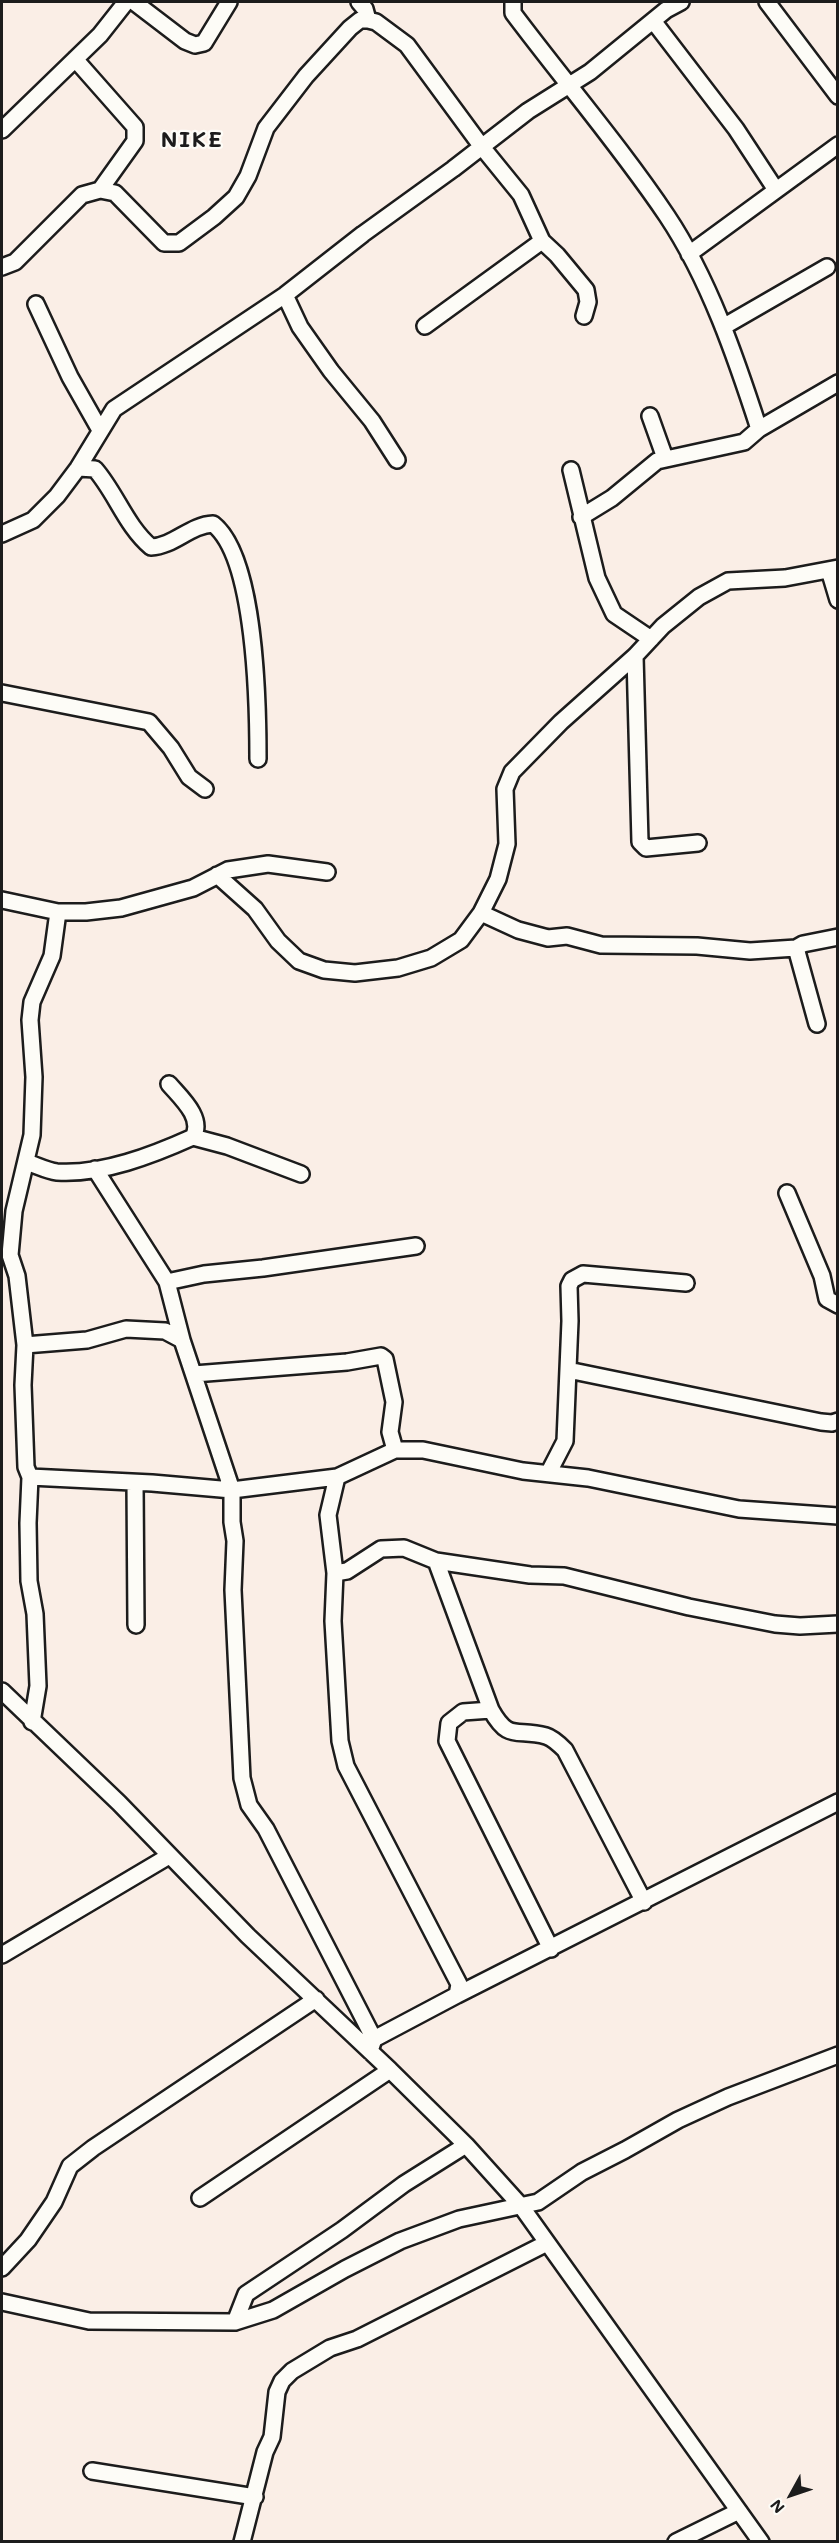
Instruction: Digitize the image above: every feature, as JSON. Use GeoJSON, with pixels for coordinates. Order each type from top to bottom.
{"type":"FeatureCollection","features":[{"type":"Feature","properties":{"kind":"street"},"geometry":{"type":"LineString","coordinates":[[2,130],[100,35],[126,2]]}},
{"type":"Feature","properties":{"kind":"street"},"geometry":{"type":"LineString","coordinates":[[134,2],[185,41],[195,45],[204,43],[209,37],[229,2]]}},
{"type":"Feature","properties":{"kind":"street"},"geometry":{"type":"LineString","coordinates":[[359,2],[365,9],[368,20]]}},
{"type":"Feature","properties":{"kind":"street"},"geometry":{"type":"LineString","coordinates":[[513,2],[513,13],[550,63],[570,85],[668,218],[689,254],[723,327],[759,429]]}},
{"type":"Feature","properties":{"kind":"street"},"geometry":{"type":"LineString","coordinates":[[2,534],[33,520],[78,468],[114,409],[285,296],[331,257],[528,111],[614,54],[666,10],[681,2]]}},
{"type":"Feature","properties":{"kind":"street"},"geometry":{"type":"LineString","coordinates":[[767,2],[837,96]]}},
{"type":"Feature","properties":{"kind":"street"},"geometry":{"type":"LineString","coordinates":[[2,267],[15,261],[82,195],[100,190],[115,193],[164,243],[179,243],[236,197],[248,176],[266,128],[283,104],[350,28],[360,20],[368,20],[376,22],[407,45],[482,147],[521,195],[542,241],[557,255],[585,291],[588,302],[584,316]]}},
{"type":"Feature","properties":{"kind":"street"},"geometry":{"type":"LineString","coordinates":[[654,22],[736,129],[776,190]]}},
{"type":"Feature","properties":{"kind":"street"},"geometry":{"type":"LineString","coordinates":[[75,59],[135,127],[135,141],[100,190]]}},
{"type":"Feature","properties":{"kind":"street"},"geometry":{"type":"LineString","coordinates":[[689,254],[837,145]]}},
{"type":"Feature","properties":{"kind":"street"},"geometry":{"type":"LineString","coordinates":[[425,326],[542,241]]}},
{"type":"Feature","properties":{"kind":"street"},"geometry":{"type":"LineString","coordinates":[[723,327],[827,267]]}},
{"type":"Feature","properties":{"kind":"street"},"geometry":{"type":"LineString","coordinates":[[285,296],[300,327],[331,371],[372,421],[397,460]]}},
{"type":"Feature","properties":{"kind":"street"},"geometry":{"type":"LineString","coordinates":[[36,304],[70,377],[100,430]]}},
{"type":"Feature","properties":{"kind":"street"},"geometry":{"type":"LineString","coordinates":[[580,517],[612,498],[657,461],[744,442],[759,429],[837,383]]}},
{"type":"Feature","properties":{"kind":"street"},"geometry":{"type":"LineString","coordinates":[[650,416],[665,458]]}},
{"type":"Feature","properties":{"kind":"street"},"geometry":{"type":"LineString","coordinates":[[78,468],[95,469],[108,483],[130,522],[151,547],[171,543],[204,524],[213,524],[222,531],[238,569],[252,630],[258,715],[258,759]]}},
{"type":"Feature","properties":{"kind":"street"},"geometry":{"type":"LineString","coordinates":[[571,470],[580,517],[597,578],[614,614],[651,639]]}},
{"type":"Feature","properties":{"kind":"street"},"geometry":{"type":"LineString","coordinates":[[217,875],[255,909],[278,941],[299,961],[324,970],[355,973],[399,968],[430,958],[461,940],[481,913],[498,879],[507,844],[505,789],[512,772],[561,722],[651,639],[699,597],[728,581],[785,578],[833,569],[837,600]]}},
{"type":"Feature","properties":{"kind":"street"},"geometry":{"type":"LineString","coordinates":[[635,656],[640,842],[646,848],[698,843]]}},
{"type":"Feature","properties":{"kind":"street"},"geometry":{"type":"LineString","coordinates":[[2,693],[149,722],[171,748],[189,777],[205,789]]}},
{"type":"Feature","properties":{"kind":"street"},"geometry":{"type":"LineString","coordinates":[[2,900],[58,912],[121,908],[193,888],[228,870],[268,864],[327,872]]}},
{"type":"Feature","properties":{"kind":"street"},"geometry":{"type":"LineString","coordinates":[[32,1722],[38,1686],[36,1614],[29,1581],[30,1477],[26,1467],[23,1385],[25,1345],[16,1276],[6,1257],[14,1211],[30,1145],[34,1102],[32,1002],[52,956],[58,912]]}},
{"type":"Feature","properties":{"kind":"street"},"geometry":{"type":"LineString","coordinates":[[481,913],[518,930],[548,938],[567,936],[601,945],[697,946],[750,951],[796,948],[837,937]]}},
{"type":"Feature","properties":{"kind":"street"},"geometry":{"type":"LineString","coordinates":[[796,948],[817,1024]]}},
{"type":"Feature","properties":{"kind":"street"},"geometry":{"type":"LineString","coordinates":[[169,1084],[195,1118],[197,1129],[193,1137]]}},
{"type":"Feature","properties":{"kind":"street"},"geometry":{"type":"LineString","coordinates":[[26,1162],[56,1172],[95,1169],[164,1149],[193,1137],[228,1146],[301,1173]]}},
{"type":"Feature","properties":{"kind":"street"},"geometry":{"type":"LineString","coordinates":[[95,1169],[167,1282],[182,1340],[232,1490],[232,1522],[235,1541],[233,1590],[242,1778],[249,1805],[266,1829],[372,2045],[390,2070],[466,2145],[521,2206],[761,2541]]}},
{"type":"Feature","properties":{"kind":"street"},"geometry":{"type":"LineString","coordinates":[[787,1193],[822,1276],[827,1299],[837,1305]]}},
{"type":"Feature","properties":{"kind":"street"},"geometry":{"type":"LineString","coordinates":[[167,1282],[204,1274],[416,1246]]}},
{"type":"Feature","properties":{"kind":"street"},"geometry":{"type":"LineString","coordinates":[[549,1472],[565,1442],[569,1286],[576,1276],[583,1274],[686,1283]]}},
{"type":"Feature","properties":{"kind":"street"},"geometry":{"type":"LineString","coordinates":[[25,1345],[87,1340],[126,1329],[165,1331],[182,1340]]}},
{"type":"Feature","properties":{"kind":"street"},"geometry":{"type":"LineString","coordinates":[[194,1374],[346,1362],[381,1356],[385,1359],[394,1402],[390,1432],[395,1450]]}},
{"type":"Feature","properties":{"kind":"street"},"geometry":{"type":"LineString","coordinates":[[568,1370],[821,1422],[837,1421]]}},
{"type":"Feature","properties":{"kind":"street"},"geometry":{"type":"LineString","coordinates":[[30,1477],[232,1490],[337,1477],[395,1450],[423,1450],[523,1471],[549,1472],[739,1509],[837,1516]]}},
{"type":"Feature","properties":{"kind":"street"},"geometry":{"type":"LineString","coordinates":[[337,1477],[328,1515],[335,1573],[333,1621],[340,1741],[346,1766],[459,1984],[457,1995]]}},
{"type":"Feature","properties":{"kind":"street"},"geometry":{"type":"LineString","coordinates":[[135,1483],[136,1625]]}},
{"type":"Feature","properties":{"kind":"street"},"geometry":{"type":"LineString","coordinates":[[335,1573],[347,1571],[381,1549],[404,1548],[436,1560],[530,1575],[564,1576],[689,1607],[775,1624],[800,1626],[837,1624]]}},
{"type":"Feature","properties":{"kind":"street"},"geometry":{"type":"LineString","coordinates":[[436,1560],[491,1710],[506,1731],[548,1737],[566,1750],[644,1902]]}},
{"type":"Feature","properties":{"kind":"street"},"geometry":{"type":"LineString","coordinates":[[2,1691],[119,1803],[248,1936],[316,2000],[372,2045]]}},
{"type":"Feature","properties":{"kind":"street"},"geometry":{"type":"LineString","coordinates":[[491,1710],[463,1713],[449,1723],[447,1741],[551,1949]]}},
{"type":"Feature","properties":{"kind":"street"},"geometry":{"type":"LineString","coordinates":[[372,2045],[457,1995],[837,1802]]}},
{"type":"Feature","properties":{"kind":"street"},"geometry":{"type":"LineString","coordinates":[[2,1955],[169,1856]]}},
{"type":"Feature","properties":{"kind":"street"},"geometry":{"type":"LineString","coordinates":[[2,2268],[28,2240],[54,2202],[70,2166],[93,2148],[316,2000]]}},
{"type":"Feature","properties":{"kind":"street"},"geometry":{"type":"LineString","coordinates":[[2,2302],[89,2321],[235,2322],[273,2310],[345,2268],[400,2241],[459,2219],[538,2202],[582,2172],[625,2151],[678,2120],[728,2097],[837,2055]]}},
{"type":"Feature","properties":{"kind":"street"},"geometry":{"type":"LineString","coordinates":[[200,2198],[390,2070]]}},
{"type":"Feature","properties":{"kind":"street"},"geometry":{"type":"LineString","coordinates":[[235,2322],[246,2294],[342,2230],[404,2184],[466,2145]]}},
{"type":"Feature","properties":{"kind":"street"},"geometry":{"type":"LineString","coordinates":[[242,2541],[275,2423],[277,2392],[282,2381],[292,2371],[330,2348],[373,2331],[547,2243]]}},
{"type":"Feature","properties":{"kind":"street"},"geometry":{"type":"LineString","coordinates":[[92,2471],[194,2485],[255,2497]]}},
{"type":"Feature","properties":{"kind":"street"},"geometry":{"type":"LineString","coordinates":[[676,2541],[739,2511]]}},
{"type":"Feature","properties":{"kind":"district","name":"NIKE"},"geometry":{"type":"Point","coordinates":[192,140]}}]}
